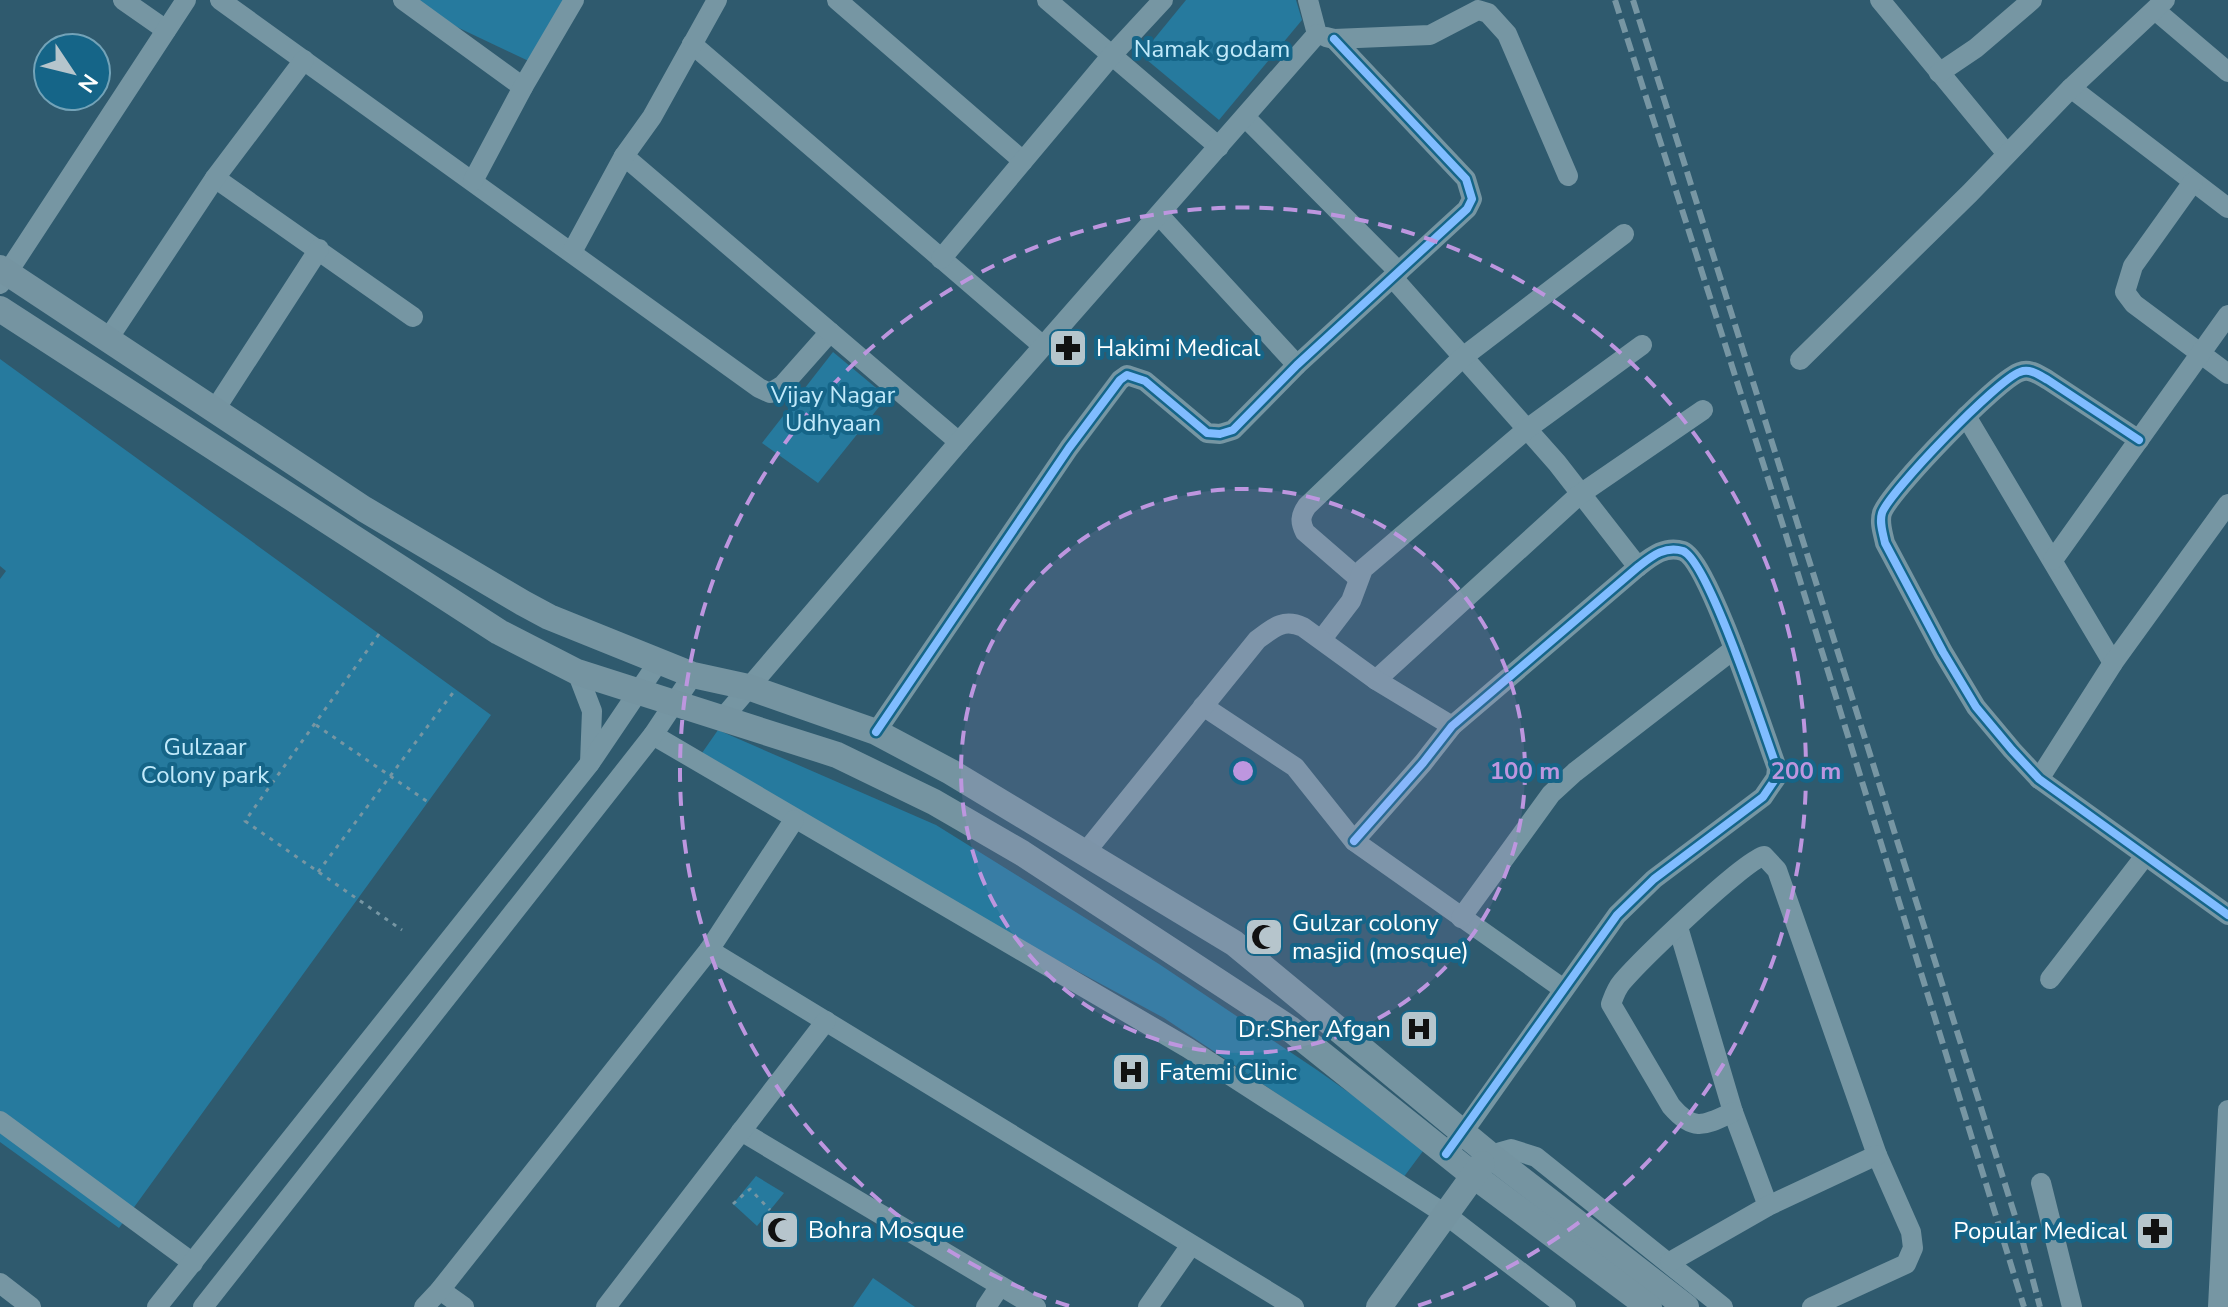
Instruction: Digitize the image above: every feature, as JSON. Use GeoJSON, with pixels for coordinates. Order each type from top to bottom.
{"type":"FeatureCollection","features":[{"type":"Feature","properties":{"kind":"main road"},"geometry":{"type":"LineString","coordinates":[[3,275],[108,339],[364,509],[549,617],[693,675],[748,687],[876,732],[951,772],[1234,943],[1464,1131],[1481,1165]]}},
{"type":"Feature","properties":{"kind":"main road"},"geometry":{"type":"LineString","coordinates":[[0,309],[499,632],[577,672],[837,755],[934,802],[1022,853],[1289,1028],[1446,1154],[1481,1165],[1686,1307]]}},
{"type":"Feature","properties":{"kind":"main road"},"geometry":{"type":"LineString","coordinates":[[1379,1307],[1481,1165]]}},
{"type":"Feature","properties":{"kind":"main road"},"geometry":{"type":"LineString","coordinates":[[1539,1207],[1649,1307]]}},
{"type":"Feature","properties":{"kind":"street"},"geometry":{"type":"LineString","coordinates":[[123,0],[166,30]]}},
{"type":"Feature","properties":{"kind":"street"},"geometry":{"type":"LineString","coordinates":[[3,275],[186,0]]}},
{"type":"Feature","properties":{"kind":"street"},"geometry":{"type":"LineString","coordinates":[[220,0],[759,388],[770,393],[783,385],[830,332]]}},
{"type":"Feature","properties":{"kind":"street"},"geometry":{"type":"LineString","coordinates":[[403,0],[523,87]]}},
{"type":"Feature","properties":{"kind":"street"},"geometry":{"type":"LineString","coordinates":[[473,181],[574,0]]}},
{"type":"Feature","properties":{"kind":"street"},"geometry":{"type":"LineString","coordinates":[[572,252],[624,156],[652,117],[717,0]]}},
{"type":"Feature","properties":{"kind":"street"},"geometry":{"type":"LineString","coordinates":[[837,0],[1023,161]]}},
{"type":"Feature","properties":{"kind":"street"},"geometry":{"type":"LineString","coordinates":[[1047,0],[1219,147]]}},
{"type":"Feature","properties":{"kind":"street"},"geometry":{"type":"LineString","coordinates":[[941,259],[1112,55],[1163,0]]}},
{"type":"Feature","properties":{"kind":"street"},"geometry":{"type":"LineString","coordinates":[[876,732],[1069,448],[1120,380],[1127,375],[1145,381],[1207,433],[1220,434],[1233,430],[1297,365],[1467,209],[1472,190],[1466,179],[1326,36],[1308,0]]}},
{"type":"Feature","properties":{"kind":"street"},"geometry":{"type":"LineString","coordinates":[[1880,0],[2007,154]]}},
{"type":"Feature","properties":{"kind":"street"},"geometry":{"type":"LineString","coordinates":[[1939,73],[1976,48],[2032,0]]}},
{"type":"Feature","properties":{"kind":"street"},"geometry":{"type":"LineString","coordinates":[[1800,360],[2071,88],[2160,5],[2228,72]]}},
{"type":"Feature","properties":{"kind":"street"},"geometry":{"type":"LineString","coordinates":[[722,719],[959,442],[1245,117],[1326,36],[1430,35],[1478,10],[1488,13],[1507,34],[1568,176]]}},
{"type":"Feature","properties":{"kind":"street"},"geometry":{"type":"LineString","coordinates":[[692,44],[1043,346]]}},
{"type":"Feature","properties":{"kind":"street"},"geometry":{"type":"LineString","coordinates":[[108,339],[215,178],[304,60]]}},
{"type":"Feature","properties":{"kind":"street"},"geometry":{"type":"LineString","coordinates":[[2071,88],[2228,208]]}},
{"type":"Feature","properties":{"kind":"street"},"geometry":{"type":"LineString","coordinates":[[1245,117],[1396,275],[1463,357],[1557,463],[1638,567]]}},
{"type":"Feature","properties":{"kind":"street"},"geometry":{"type":"LineString","coordinates":[[624,156],[959,442]]}},
{"type":"Feature","properties":{"kind":"street"},"geometry":{"type":"LineString","coordinates":[[215,178],[413,317]]}},
{"type":"Feature","properties":{"kind":"street"},"geometry":{"type":"LineString","coordinates":[[2193,182],[2133,266],[2125,292],[2134,304],[2228,374]]}},
{"type":"Feature","properties":{"kind":"street"},"geometry":{"type":"LineString","coordinates":[[1159,215],[1297,365]]}},
{"type":"Feature","properties":{"kind":"street"},"geometry":{"type":"LineString","coordinates":[[1358,578],[1305,532],[1301,523],[1302,514],[1463,357],[1624,234]]}},
{"type":"Feature","properties":{"kind":"street"},"geometry":{"type":"LineString","coordinates":[[214,411],[319,249]]}},
{"type":"Feature","properties":{"kind":"street"},"geometry":{"type":"LineString","coordinates":[[2053,560],[2228,315]]}},
{"type":"Feature","properties":{"kind":"street"},"geometry":{"type":"LineString","coordinates":[[1322,639],[1351,601],[1363,569],[1527,429],[1642,345]]}},
{"type":"Feature","properties":{"kind":"street"},"geometry":{"type":"LineString","coordinates":[[2139,440],[2033,371],[2022,371],[2008,378],[1966,416],[1893,496],[1883,511],[1881,525],[1885,543],[1976,707],[2039,779],[2228,915]]}},
{"type":"Feature","properties":{"kind":"street"},"geometry":{"type":"LineString","coordinates":[[1376,680],[1579,495],[1703,410]]}},
{"type":"Feature","properties":{"kind":"street"},"geometry":{"type":"LineString","coordinates":[[1966,416],[2113,663]]}},
{"type":"Feature","properties":{"kind":"street"},"geometry":{"type":"LineString","coordinates":[[2039,779],[2113,663],[2228,504]]}},
{"type":"Feature","properties":{"kind":"street"},"geometry":{"type":"LineString","coordinates":[[1354,841],[1452,726],[1638,567],[1658,552],[1684,552],[1697,564],[1734,649],[1777,768],[1776,778],[1763,797],[1636,895],[1617,915],[1446,1154]]}},
{"type":"Feature","properties":{"kind":"street"},"geometry":{"type":"LineString","coordinates":[[1084,854],[1257,640],[1281,623],[1293,622],[1322,639],[1376,680],[1452,726]]}},
{"type":"Feature","properties":{"kind":"street"},"geometry":{"type":"LineString","coordinates":[[1461,918],[1551,794],[1734,649]]}},
{"type":"Feature","properties":{"kind":"street"},"geometry":{"type":"LineString","coordinates":[[157,1307],[590,763],[659,661]]}},
{"type":"Feature","properties":{"kind":"street"},"geometry":{"type":"LineString","coordinates":[[577,672],[592,711],[590,763]]}},
{"type":"Feature","properties":{"kind":"street"},"geometry":{"type":"LineString","coordinates":[[214,1303],[653,735],[693,675]]}},
{"type":"Feature","properties":{"kind":"street"},"geometry":{"type":"LineString","coordinates":[[1203,706],[1295,767],[1354,841],[1562,988]]}},
{"type":"Feature","properties":{"kind":"street"},"geometry":{"type":"LineString","coordinates":[[653,735],[1188,1048],[1445,1214],[1566,1307]]}},
{"type":"Feature","properties":{"kind":"street"},"geometry":{"type":"LineString","coordinates":[[424,1307],[709,950],[794,820]]}},
{"type":"Feature","properties":{"kind":"street"},"geometry":{"type":"LineString","coordinates":[[1733,1112],[1706,1125],[1691,1124],[1685,1120],[1671,1106],[1611,1004],[1620,984],[1678,927],[1743,867],[1764,856],[1777,870],[1877,1155],[1911,1232],[1913,1248],[1906,1264],[1812,1307]]}},
{"type":"Feature","properties":{"kind":"street"},"geometry":{"type":"LineString","coordinates":[[2050,979],[2145,856]]}},
{"type":"Feature","properties":{"kind":"street"},"geometry":{"type":"LineString","coordinates":[[1678,927],[1733,1112],[1768,1206]]}},
{"type":"Feature","properties":{"kind":"street"},"geometry":{"type":"LineString","coordinates":[[709,950],[1294,1307]]}},
{"type":"Feature","properties":{"kind":"street"},"geometry":{"type":"LineString","coordinates":[[606,1307],[826,1021]]}},
{"type":"Feature","properties":{"kind":"street"},"geometry":{"type":"LineString","coordinates":[[2218,1307],[2228,1110]]}},
{"type":"Feature","properties":{"kind":"street"},"geometry":{"type":"LineString","coordinates":[[0,1121],[193,1263]]}},
{"type":"Feature","properties":{"kind":"street"},"geometry":{"type":"LineString","coordinates":[[741,1131],[1036,1307]]}},
{"type":"Feature","properties":{"kind":"street"},"geometry":{"type":"LineString","coordinates":[[1481,1165],[1511,1149],[1536,1157],[1723,1307]]}},
{"type":"Feature","properties":{"kind":"street"},"geometry":{"type":"LineString","coordinates":[[1670,1262],[1768,1206],[1877,1155]]}},
{"type":"Feature","properties":{"kind":"street"},"geometry":{"type":"LineString","coordinates":[[2041,1183],[2072,1307]]}},
{"type":"Feature","properties":{"kind":"street"},"geometry":{"type":"LineString","coordinates":[[1148,1307],[1191,1245]]}},
{"type":"Feature","properties":{"kind":"street"},"geometry":{"type":"LineString","coordinates":[[0,1283],[31,1307]]}},
{"type":"Feature","properties":{"kind":"street"},"geometry":{"type":"LineString","coordinates":[[986,1307],[1000,1286]]}},
{"type":"Feature","properties":{"kind":"street"},"geometry":{"type":"LineString","coordinates":[[440,1290],[464,1307]]}},
{"type":"Feature","properties":{"kind":"path"},"geometry":{"type":"LineString","coordinates":[[379,634],[245,821],[402,930]]}},
{"type":"Feature","properties":{"kind":"path"},"geometry":{"type":"LineString","coordinates":[[318,872],[455,690]]}},
{"type":"Feature","properties":{"kind":"path"},"geometry":{"type":"LineString","coordinates":[[315,724],[428,802]]}},
{"type":"Feature","properties":{"kind":"path"},"geometry":{"type":"LineString","coordinates":[[733,1204],[750,1189],[770,1210]]}},
{"type":"Feature","properties":{"kind":"green space"},"geometry":{"type":"Polygon","coordinates":[[[400,0],[565,0],[535,64],[400,0]]]}},
{"type":"Feature","properties":{"kind":"green space","name":"Namak godam"},"geometry":{"type":"Polygon","coordinates":[[[1186,0],[1296,0],[1302,20],[1219,120],[1141,55],[1186,0]]]}},
{"type":"Feature","properties":{"kind":"green space","name":"Vijay Nagar Udhyaan"},"geometry":{"type":"Polygon","coordinates":[[[833,352],[887,397],[818,483],[762,443],[833,352]]]}},
{"type":"Feature","properties":{"kind":"green space","name":"Gulzaar Colony park"},"geometry":{"type":"Polygon","coordinates":[[[0,359],[491,715],[119,1228],[0,1142],[0,579],[6,571],[0,566],[0,359]]]}},
{"type":"Feature","properties":{"kind":"green space"},"geometry":{"type":"Polygon","coordinates":[[[718,730],[936,825],[1159,964],[1426,1147],[1403,1178],[1164,1018],[977,917],[702,753],[718,730]]]}},
{"type":"Feature","properties":{"kind":"green space"},"geometry":{"type":"Polygon","coordinates":[[[756,1176],[784,1193],[757,1226],[733,1204],[756,1176]]]}},
{"type":"Feature","properties":{"kind":"green space"},"geometry":{"type":"Polygon","coordinates":[[[873,1278],[915,1307],[853,1307],[873,1278]]]}},
{"type":"Feature","properties":{"kind":"railway"},"geometry":{"type":"LineString","coordinates":[[1615,0],[1786,535],[2024,1307]]}},
{"type":"Feature","properties":{"kind":"railway"},"geometry":{"type":"LineString","coordinates":[[1633,0],[2021,1235],[2040,1307]]}},
{"type":"Feature","properties":{"kind":"cycle path"},"geometry":{"type":"LineString","coordinates":[[876,732],[1069,448],[1120,380],[1127,375],[1145,381],[1207,433],[1220,434],[1233,430],[1297,365],[1467,209],[1472,199],[1466,179],[1334,39]]}},
{"type":"Feature","properties":{"kind":"cycle path"},"geometry":{"type":"LineString","coordinates":[[2139,440],[2041,376],[2031,371],[2020,372],[1990,394],[1903,483],[1882,513],[1882,528],[1885,543],[1943,652],[1976,707],[2012,750],[2039,779],[2228,915]]}},
{"type":"Feature","properties":{"kind":"cycle path"},"geometry":{"type":"LineString","coordinates":[[1354,841],[1452,726],[1638,567],[1659,553],[1670,550],[1683,551],[1694,562],[1735,650],[1777,768],[1776,778],[1763,797],[1654,879],[1617,915],[1446,1154]]}},
{"type":"Feature","properties":{"kind":"place","name":"Hakimi Medical"},"geometry":{"type":"Point","coordinates":[1068,348]}},
{"type":"Feature","properties":{"kind":"place","name":"Gulzar colony masjid (mosque)"},"geometry":{"type":"Point","coordinates":[1264,937]}},
{"type":"Feature","properties":{"kind":"place","name":"Dr.Sher Afgan"},"geometry":{"type":"Point","coordinates":[1419,1029]}},
{"type":"Feature","properties":{"kind":"place","name":"Fatemi Clinic"},"geometry":{"type":"Point","coordinates":[1131,1072]}},
{"type":"Feature","properties":{"kind":"place","name":"Bohra Mosque"},"geometry":{"type":"Point","coordinates":[780,1230]}},
{"type":"Feature","properties":{"kind":"place","name":"Popular Medical"},"geometry":{"type":"Point","coordinates":[2155,1231]}}]}
